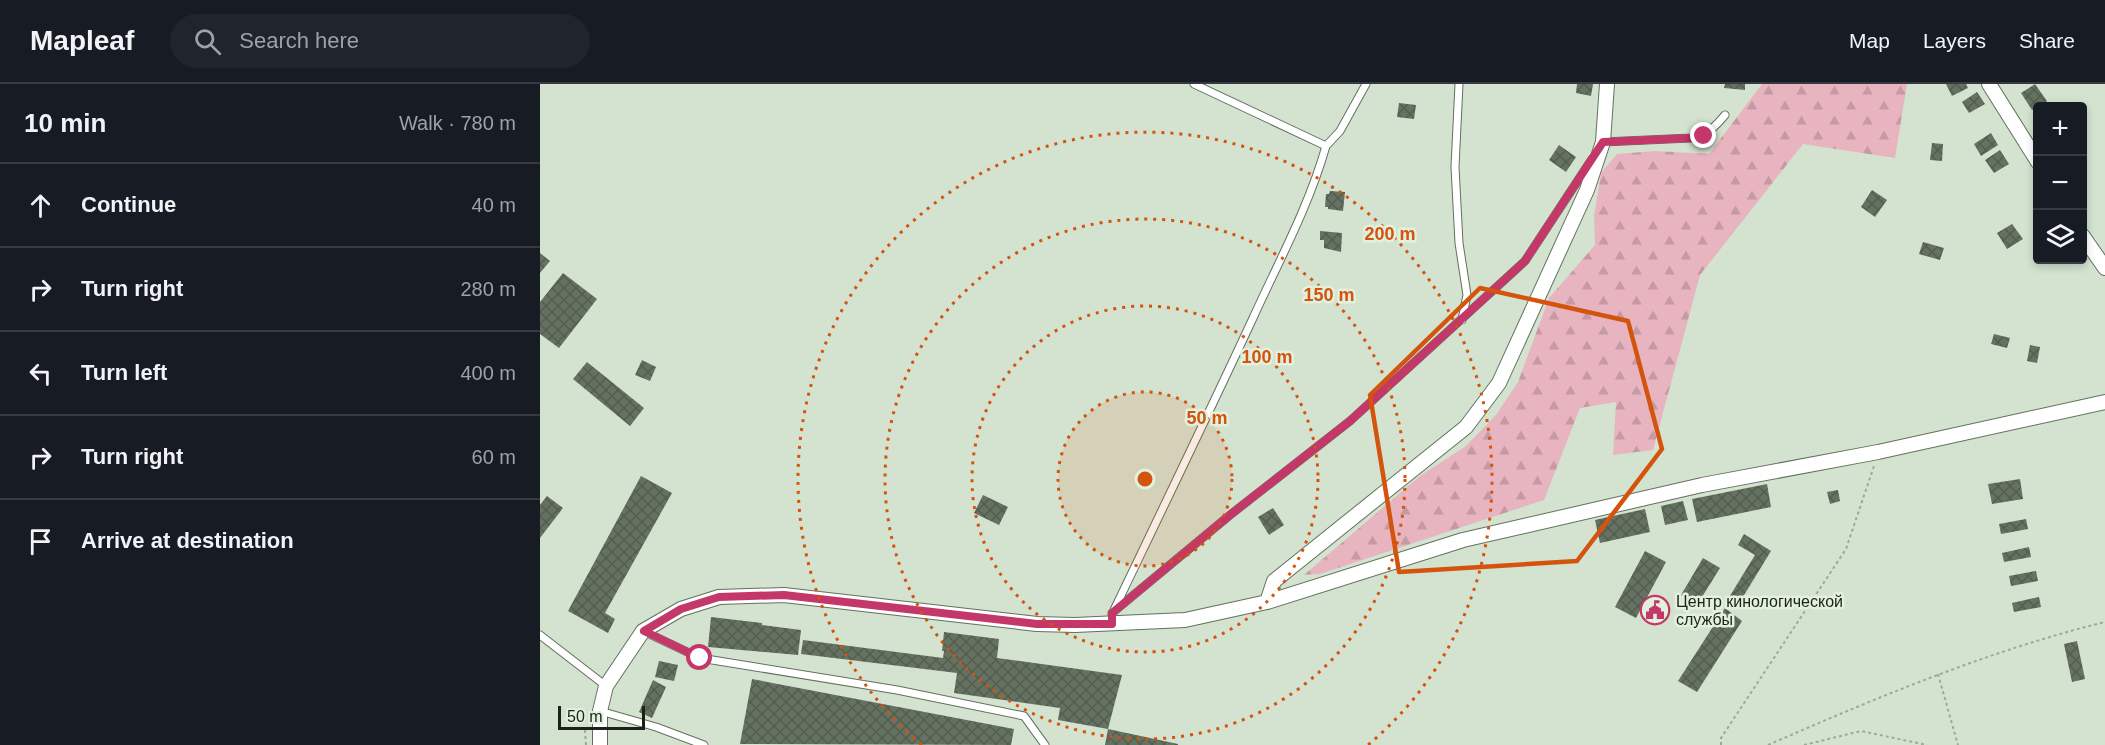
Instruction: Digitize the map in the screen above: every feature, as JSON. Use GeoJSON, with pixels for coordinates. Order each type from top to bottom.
{"type":"FeatureCollection","features":[{"type":"Feature","properties":{"kind":"street"},"geometry":{"type":"LineString","coordinates":[[1267,602],[1274,581],[1466,427],[1498,383],[1587,190],[1603,142],[1607,84]]}},
{"type":"Feature","properties":{"kind":"street"},"geometry":{"type":"LineString","coordinates":[[1989,84],[2033,156]]}},
{"type":"Feature","properties":{"kind":"street"},"geometry":{"type":"LineString","coordinates":[[2087,242],[2105,268]]}},
{"type":"Feature","properties":{"kind":"street"},"geometry":{"type":"LineString","coordinates":[[600,745],[600,711],[606,686],[644,631],[681,609],[719,597],[784,595],[1037,624],[1112,618],[1185,620],[1267,602],[1463,540],[1702,486],[1878,452],[2105,402]]}},
{"type":"Feature","properties":{"kind":"lane"},"geometry":{"type":"LineString","coordinates":[[1194,84],[1326,146]]}},
{"type":"Feature","properties":{"kind":"lane"},"geometry":{"type":"LineString","coordinates":[[1112,618],[1288,243],[1316,181],[1326,146],[1340,131],[1366,84]]}},
{"type":"Feature","properties":{"kind":"lane"},"geometry":{"type":"LineString","coordinates":[[1459,84],[1455,167],[1459,243],[1467,295],[1462,320]]}},
{"type":"Feature","properties":{"kind":"lane"},"geometry":{"type":"LineString","coordinates":[[1112,618],[1230,515],[1350,421],[1525,261],[1603,142],[1704,136],[1725,115]]}},
{"type":"Feature","properties":{"kind":"lane"},"geometry":{"type":"LineString","coordinates":[[644,631],[700,658],[897,690],[1024,716],[1045,745]]}},
{"type":"Feature","properties":{"kind":"lane"},"geometry":{"type":"LineString","coordinates":[[540,635],[606,686]]}},
{"type":"Feature","properties":{"kind":"lane"},"geometry":{"type":"LineString","coordinates":[[600,711],[656,727],[704,745]]}},
{"type":"Feature","properties":{"kind":"path"},"geometry":{"type":"LineString","coordinates":[[1721,745],[1720,738],[1846,549],[1878,452]]}},
{"type":"Feature","properties":{"kind":"path"},"geometry":{"type":"LineString","coordinates":[[1768,745],[1938,674],[2000,651],[2105,622]]}},
{"type":"Feature","properties":{"kind":"path"},"geometry":{"type":"LineString","coordinates":[[1938,674],[1958,745]]}},
{"type":"Feature","properties":{"kind":"path"},"geometry":{"type":"LineString","coordinates":[[1804,745],[1861,731],[1927,745]]}},
{"type":"Feature","properties":{"kind":"highlighted area"},"geometry":{"type":"Polygon","coordinates":[[[1480,288],[1628,321],[1662,449],[1577,561],[1399,572],[1370,395],[1480,288]]]}},
{"type":"Feature","properties":{"kind":"green space"},"geometry":{"type":"Polygon","coordinates":[[[1762,84],[1907,84],[1895,158],[1803,144],[1700,275],[1653,450],[1613,455],[1616,402],[1580,408],[1544,500],[1320,574],[1304,575],[1420,476],[1466,446],[1496,415],[1518,382],[1549,298],[1595,245],[1594,216],[1601,173],[1617,154],[1655,151],[1709,154],[1762,84]]]}},
{"type":"Feature","properties":{"kind":"building"},"geometry":{"type":"Polygon","coordinates":[[[1577,84],[1593,84],[1591,96],[1576,93],[1577,84]]]}},
{"type":"Feature","properties":{"kind":"building"},"geometry":{"type":"Polygon","coordinates":[[[1725,84],[1745,84],[1745,90],[1724,88],[1725,84]]]}},
{"type":"Feature","properties":{"kind":"building"},"geometry":{"type":"Polygon","coordinates":[[[1946,84],[1966,84],[1968,88],[1952,96],[1946,84]]]}},
{"type":"Feature","properties":{"kind":"building"},"geometry":{"type":"Polygon","coordinates":[[[2035,84],[2047,101],[2033,102],[2032,110],[2021,93],[2035,84]]]}},
{"type":"Feature","properties":{"kind":"building"},"geometry":{"type":"Polygon","coordinates":[[[1977,92],[1985,104],[1969,113],[1962,102],[1977,92]]]}},
{"type":"Feature","properties":{"kind":"building"},"geometry":{"type":"Polygon","coordinates":[[[1399,103],[1416,105],[1414,119],[1397,117],[1399,103]]]}},
{"type":"Feature","properties":{"kind":"building"},"geometry":{"type":"Polygon","coordinates":[[[1991,133],[1998,145],[1981,156],[1974,144],[1991,133]]]}},
{"type":"Feature","properties":{"kind":"building"},"geometry":{"type":"Polygon","coordinates":[[[1932,143],[1943,144],[1942,161],[1930,160],[1932,143]]]}},
{"type":"Feature","properties":{"kind":"building"},"geometry":{"type":"Polygon","coordinates":[[[1559,145],[1576,157],[1566,172],[1549,160],[1559,145]]]}},
{"type":"Feature","properties":{"kind":"building"},"geometry":{"type":"Polygon","coordinates":[[[2000,150],[2009,164],[1994,173],[1985,160],[2000,150]]]}},
{"type":"Feature","properties":{"kind":"building"},"geometry":{"type":"Polygon","coordinates":[[[1872,190],[1887,200],[1875,217],[1861,207],[1872,190]]]}},
{"type":"Feature","properties":{"kind":"building"},"geometry":{"type":"Polygon","coordinates":[[[1330,191],[1345,192],[1343,211],[1325,207],[1326,194],[1330,191]]]}},
{"type":"Feature","properties":{"kind":"building"},"geometry":{"type":"Polygon","coordinates":[[[2012,224],[2023,239],[2007,249],[1997,233],[2012,224]]]}},
{"type":"Feature","properties":{"kind":"building"},"geometry":{"type":"Polygon","coordinates":[[[1320,231],[1342,233],[1341,252],[1324,248],[1324,240],[1320,240],[1320,231]]]}},
{"type":"Feature","properties":{"kind":"building"},"geometry":{"type":"Polygon","coordinates":[[[1923,242],[1944,248],[1940,260],[1919,254],[1923,242]]]}},
{"type":"Feature","properties":{"kind":"building"},"geometry":{"type":"Polygon","coordinates":[[[540,253],[550,261],[540,273],[540,253]]]}},
{"type":"Feature","properties":{"kind":"building"},"geometry":{"type":"Polygon","coordinates":[[[563,273],[597,299],[559,348],[540,334],[540,302],[563,273]]]}},
{"type":"Feature","properties":{"kind":"building"},"geometry":{"type":"Polygon","coordinates":[[[1994,334],[2010,338],[2007,348],[1991,344],[1994,334]]]}},
{"type":"Feature","properties":{"kind":"building"},"geometry":{"type":"Polygon","coordinates":[[[2030,345],[2040,347],[2037,363],[2027,361],[2030,345]]]}},
{"type":"Feature","properties":{"kind":"building"},"geometry":{"type":"Polygon","coordinates":[[[642,360],[656,367],[650,381],[635,375],[642,360]]]}},
{"type":"Feature","properties":{"kind":"building"},"geometry":{"type":"Polygon","coordinates":[[[587,362],[644,408],[630,426],[573,379],[587,362]]]}},
{"type":"Feature","properties":{"kind":"building"},"geometry":{"type":"Polygon","coordinates":[[[641,476],[672,493],[605,613],[615,619],[608,633],[568,611],[641,476]]]}},
{"type":"Feature","properties":{"kind":"building"},"geometry":{"type":"Polygon","coordinates":[[[2020,479],[2023,499],[1992,504],[1988,484],[2020,479]]]}},
{"type":"Feature","properties":{"kind":"building"},"geometry":{"type":"Polygon","coordinates":[[[1767,484],[1771,507],[1697,522],[1692,499],[1767,484]]]}},
{"type":"Feature","properties":{"kind":"building"},"geometry":{"type":"Polygon","coordinates":[[[1838,490],[1840,501],[1830,504],[1827,492],[1838,490]]]}},
{"type":"Feature","properties":{"kind":"building"},"geometry":{"type":"Polygon","coordinates":[[[983,495],[1008,507],[999,525],[974,513],[983,495]]]}},
{"type":"Feature","properties":{"kind":"building"},"geometry":{"type":"Polygon","coordinates":[[[547,496],[563,508],[540,538],[540,505],[547,496]]]}},
{"type":"Feature","properties":{"kind":"building"},"geometry":{"type":"Polygon","coordinates":[[[1683,501],[1688,520],[1665,525],[1661,506],[1683,501]]]}},
{"type":"Feature","properties":{"kind":"building"},"geometry":{"type":"Polygon","coordinates":[[[1273,508],[1284,525],[1269,535],[1258,517],[1273,508]]]}},
{"type":"Feature","properties":{"kind":"building"},"geometry":{"type":"Polygon","coordinates":[[[1645,509],[1650,532],[1600,543],[1595,520],[1645,509]]]}},
{"type":"Feature","properties":{"kind":"building"},"geometry":{"type":"Polygon","coordinates":[[[2026,519],[2028,529],[2001,534],[1999,524],[2026,519]]]}},
{"type":"Feature","properties":{"kind":"building"},"geometry":{"type":"Polygon","coordinates":[[[1744,534],[1771,551],[1738,605],[1728,599],[1755,555],[1738,545],[1744,534]]]}},
{"type":"Feature","properties":{"kind":"building"},"geometry":{"type":"Polygon","coordinates":[[[2029,547],[2031,557],[2004,562],[2002,553],[2029,547]]]}},
{"type":"Feature","properties":{"kind":"building"},"geometry":{"type":"Polygon","coordinates":[[[1645,551],[1666,562],[1636,618],[1615,607],[1645,551]]]}},
{"type":"Feature","properties":{"kind":"building"},"geometry":{"type":"Polygon","coordinates":[[[1703,558],[1720,568],[1697,605],[1681,595],[1703,558]]]}},
{"type":"Feature","properties":{"kind":"building"},"geometry":{"type":"Polygon","coordinates":[[[2036,571],[2038,581],[2011,586],[2009,576],[2036,571]]]}},
{"type":"Feature","properties":{"kind":"building"},"geometry":{"type":"Polygon","coordinates":[[[2039,597],[2041,607],[2014,612],[2012,603],[2039,597]]]}},
{"type":"Feature","properties":{"kind":"building"},"geometry":{"type":"Polygon","coordinates":[[[1725,608],[1742,621],[1697,692],[1678,681],[1725,608]]]}},
{"type":"Feature","properties":{"kind":"building"},"geometry":{"type":"Polygon","coordinates":[[[711,617],[801,630],[798,655],[708,647],[711,617]]]}},
{"type":"Feature","properties":{"kind":"building"},"geometry":{"type":"Polygon","coordinates":[[[944,632],[999,639],[997,658],[1122,675],[1108,729],[1058,720],[1060,708],[954,693],[957,673],[801,654],[803,640],[943,658],[944,632]]]}},
{"type":"Feature","properties":{"kind":"building"},"geometry":{"type":"Polygon","coordinates":[[[2077,641],[2085,679],[2072,682],[2064,644],[2077,641]]]}},
{"type":"Feature","properties":{"kind":"building"},"geometry":{"type":"Polygon","coordinates":[[[659,661],[678,665],[674,681],[655,677],[659,661]]]}},
{"type":"Feature","properties":{"kind":"building"},"geometry":{"type":"Polygon","coordinates":[[[752,679],[1014,729],[1011,745],[740,744],[752,679]]]}},
{"type":"Feature","properties":{"kind":"building"},"geometry":{"type":"Polygon","coordinates":[[[653,680],[666,687],[652,718],[639,712],[653,680]]]}},
{"type":"Feature","properties":{"kind":"building"},"geometry":{"type":"Polygon","coordinates":[[[1108,729],[1178,744],[1178,745],[1105,745],[1108,729]]]}},
{"type":"Feature","properties":{"kind":"place","name":"Центр кинологической службы"},"geometry":{"type":"Point","coordinates":[1655,610]}},
{"type":"Feature","properties":{"kind":"route"},"geometry":{"type":"LineString","coordinates":[[700,658],[644,631],[681,609],[719,597],[784,595],[1037,624],[1112,624],[1112,613],[1230,515],[1350,421],[1525,261],[1603,142],[1704,136]]}}]}
